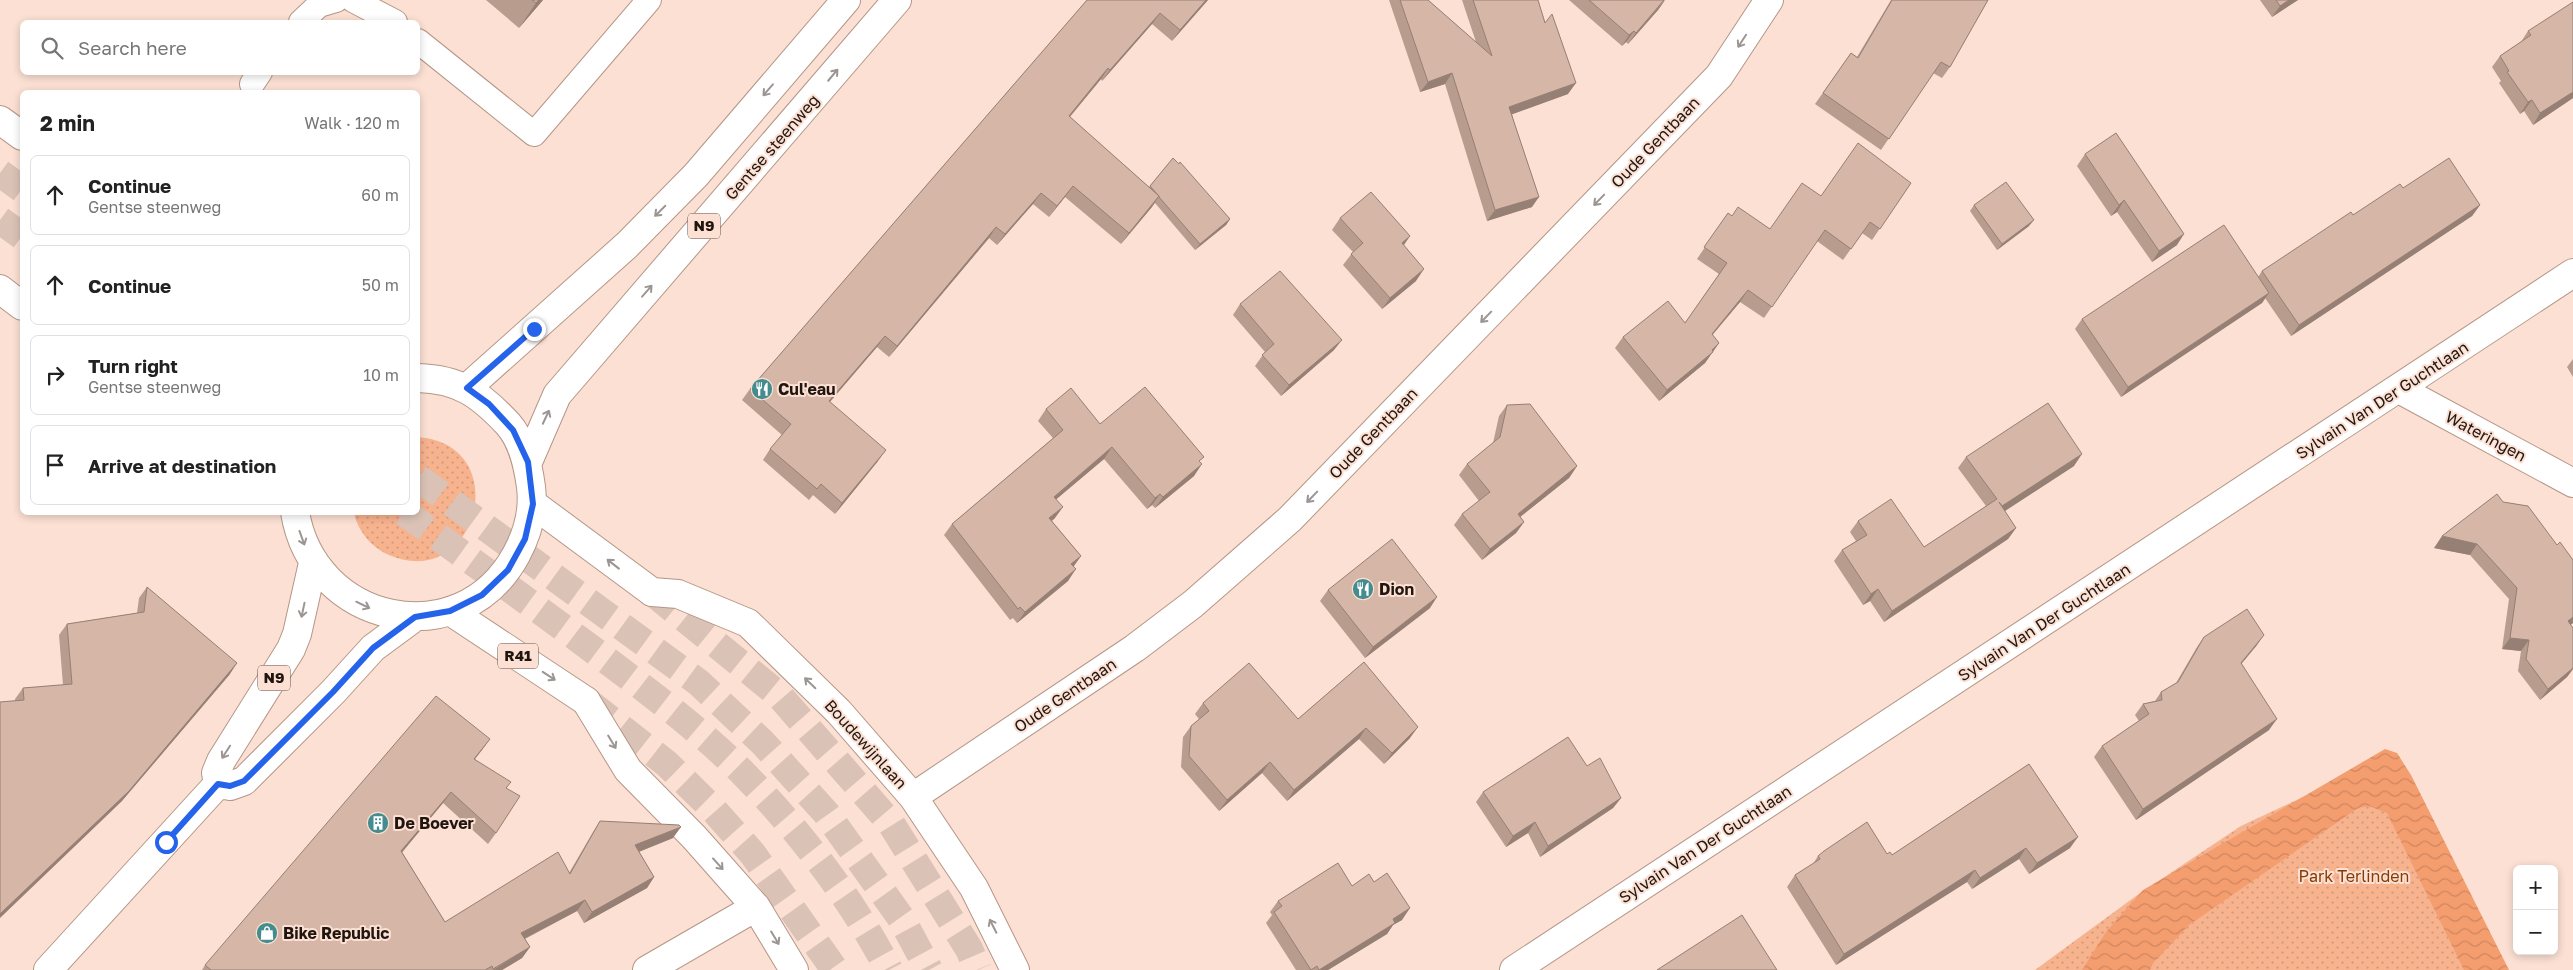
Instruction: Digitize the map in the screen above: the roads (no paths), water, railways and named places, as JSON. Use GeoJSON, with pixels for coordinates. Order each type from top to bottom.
{"type":"FeatureCollection","features":[{"type":"Feature","properties":{"kind":"main road","name":"N9"},"geometry":{"type":"LineString","coordinates":[[467,388],[626,244],[696,175],[846,0]]}},
{"type":"Feature","properties":{"kind":"main road","name":"Gentse steenweg"},"geometry":{"type":"LineString","coordinates":[[528,462],[557,395],[897,0]]}},
{"type":"Feature","properties":{"kind":"main road","name":"Oude Gentbaan"},"geometry":{"type":"LineString","coordinates":[[913,797],[1135,648],[1193,604],[1290,519],[1719,76],[1769,0]]}},
{"type":"Feature","properties":{"kind":"main road"},"geometry":{"type":"LineString","coordinates":[[0,120],[20,135]]}},
{"type":"Feature","properties":{"kind":"main road","name":"Sylvain Van Der Guchtlaan"},"geometry":{"type":"LineString","coordinates":[[1514,970],[2573,273]]}},
{"type":"Feature","properties":{"kind":"main road"},"geometry":{"type":"LineString","coordinates":[[0,289],[20,304]]}},
{"type":"Feature","properties":{"kind":"main road"},"geometry":{"type":"LineString","coordinates":[[296,515],[304,545],[313,562],[328,582],[347,597],[368,608],[391,615],[415,617],[450,611],[482,595],[508,570],[525,539],[533,504],[528,462],[513,430],[489,404],[467,388],[434,378],[420,378]]}},
{"type":"Feature","properties":{"kind":"main road","name":"Wateringen"},"geometry":{"type":"LineString","coordinates":[[2399,389],[2573,483]]}},
{"type":"Feature","properties":{"kind":"main road","name":"Boudewijnlaan"},"geometry":{"type":"LineString","coordinates":[[533,504],[652,592],[678,594],[748,623],[839,712],[913,797],[974,888],[1015,970]]}},
{"type":"Feature","properties":{"kind":"main road","name":"N9"},"geometry":{"type":"LineString","coordinates":[[218,784],[216,773],[221,761],[291,649],[297,634],[313,562]]}},
{"type":"Feature","properties":{"kind":"main road","name":"R41"},"geometry":{"type":"LineString","coordinates":[[450,611],[586,701],[628,770],[694,837],[756,907],[794,970]]}},
{"type":"Feature","properties":{"kind":"main road"},"geometry":{"type":"LineString","coordinates":[[48,970],[218,784],[230,786],[244,781],[333,692],[373,648],[415,617]]}},
{"type":"Feature","properties":{"kind":"main road"},"geometry":{"type":"LineString","coordinates":[[647,970],[756,907]]}},
{"type":"Feature","properties":{"kind":"lane"},"geometry":{"type":"LineString","coordinates":[[303,20],[320,5],[336,0]]}},
{"type":"Feature","properties":{"kind":"lane"},"geometry":{"type":"LineString","coordinates":[[353,0],[391,20]]}},
{"type":"Feature","properties":{"kind":"lane"},"geometry":{"type":"LineString","coordinates":[[420,43],[534,134],[649,0]]}},
{"type":"Feature","properties":{"kind":"water"},"geometry":{"type":"Polygon","coordinates":[[[2385,749],[2397,753],[2411,775],[2509,970],[2464,970],[2387,813],[2369,806],[2358,808],[2189,925],[2153,963],[2150,970],[2082,970],[2106,932],[2143,890],[2385,749]]]}},
{"type":"Feature","properties":{"kind":"tunnel"},"geometry":{"type":"LineString","coordinates":[[0,173],[20,188]]}},
{"type":"Feature","properties":{"kind":"tunnel"},"geometry":{"type":"LineString","coordinates":[[0,220],[20,235]]}},
{"type":"Feature","properties":{"kind":"tunnel"},"geometry":{"type":"LineString","coordinates":[[420,479],[698,682],[763,743],[826,813],[901,918],[929,970]]}},
{"type":"Feature","properties":{"kind":"tunnel"},"geometry":{"type":"LineString","coordinates":[[408,515],[636,683],[712,744],[740,770],[783,816],[822,865],[858,916],[889,970]]}},
{"type":"Feature","properties":{"kind":"tunnel"},"geometry":{"type":"LineString","coordinates":[[652,592],[779,695],[892,825],[969,949],[978,970]]}},
{"type":"Feature","properties":{"kind":"tunnel"},"geometry":{"type":"LineString","coordinates":[[588,702],[667,764],[711,807],[752,853],[835,970]]}},
{"type":"Feature","properties":{"kind":"place","name":"Cul'eau"},"geometry":{"type":"Point","coordinates":[762,389]}},
{"type":"Feature","properties":{"kind":"place","name":"Dion"},"geometry":{"type":"Point","coordinates":[1363,589]}},
{"type":"Feature","properties":{"kind":"place","name":"De Boever"},"geometry":{"type":"Point","coordinates":[378,823]}},
{"type":"Feature","properties":{"kind":"place","name":"Bike Republic"},"geometry":{"type":"Point","coordinates":[267,933]}},
{"type":"Feature","properties":{"kind":"park label","name":"Park Terlinden"},"geometry":{"type":"Point","coordinates":[2354,876]}}]}
